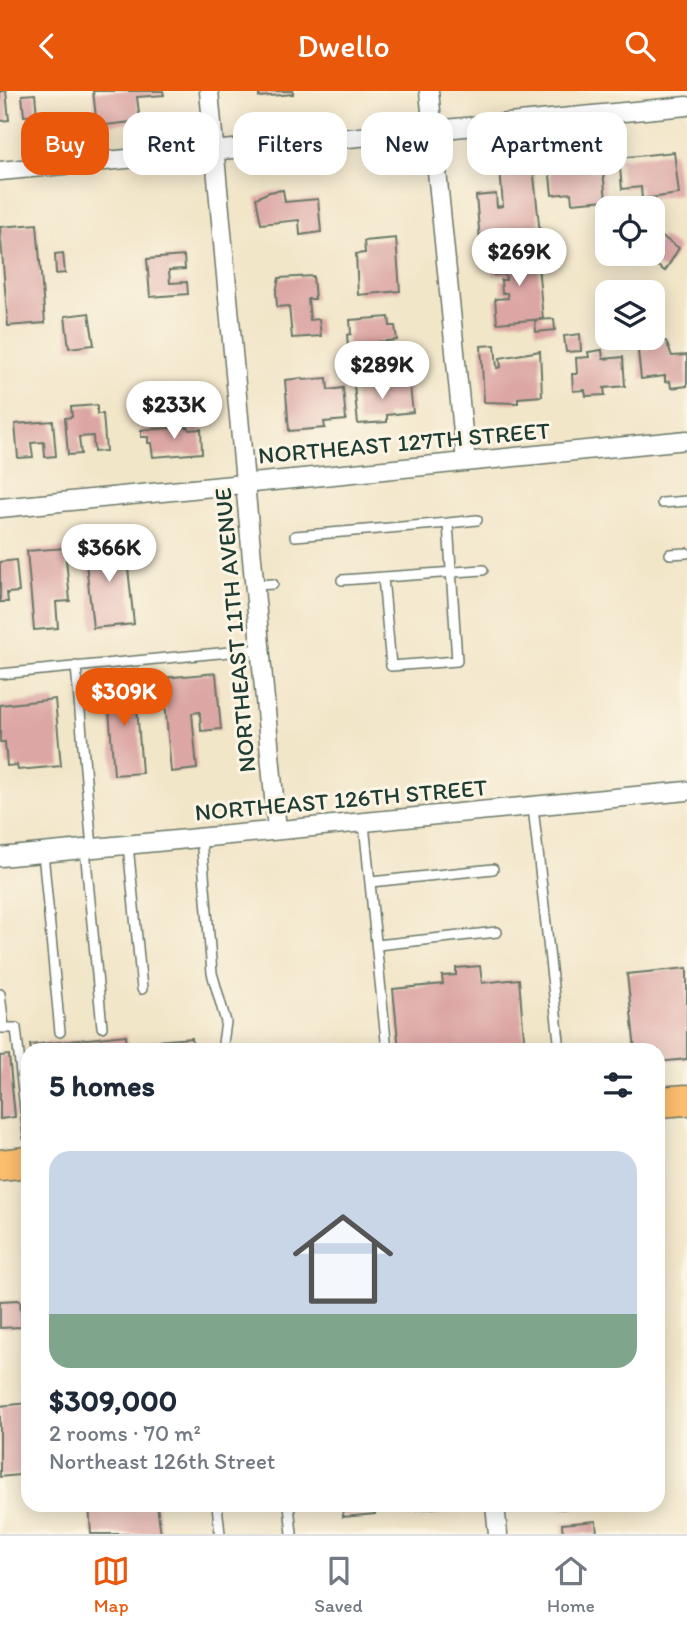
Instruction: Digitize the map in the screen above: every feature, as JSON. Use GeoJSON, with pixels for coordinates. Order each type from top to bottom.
{"type":"FeatureCollection","features":[{"type":"Feature","properties":{"kind":"main road"},"geometry":{"type":"LineString","coordinates":[[665,1102],[687,1100]]}},
{"type":"Feature","properties":{"kind":"main road"},"geometry":{"type":"LineString","coordinates":[[0,1165],[21,1163]]}},
{"type":"Feature","properties":{"kind":"street","name":"NORTHEAST 11TH AVENUE"},"geometry":{"type":"LineString","coordinates":[[209,91],[211,112]]}},
{"type":"Feature","properties":{"kind":"street"},"geometry":{"type":"LineString","coordinates":[[429,91],[431,112]]}},
{"type":"Feature","properties":{"kind":"street"},"geometry":{"type":"LineString","coordinates":[[453,129],[687,106]]}},
{"type":"Feature","properties":{"kind":"street"},"geometry":{"type":"LineString","coordinates":[[219,151],[361,138]]}},
{"type":"Feature","properties":{"kind":"street"},"geometry":{"type":"LineString","coordinates":[[0,171],[123,160]]}},
{"type":"Feature","properties":{"kind":"street","name":"NORTHEAST 11TH AVENUE"},"geometry":{"type":"LineString","coordinates":[[216,175],[247,483],[264,585],[261,649],[277,830]]}},
{"type":"Feature","properties":{"kind":"street"},"geometry":{"type":"LineString","coordinates":[[437,175],[466,462]]}},
{"type":"Feature","properties":{"kind":"street","name":"NORTHEAST 127TH STREET"},"geometry":{"type":"LineString","coordinates":[[0,508],[687,440]]}},
{"type":"Feature","properties":{"kind":"street","name":"NORTHEAST 126TH STREET"},"geometry":{"type":"LineString","coordinates":[[0,857],[687,792]]}},
{"type":"Feature","properties":{"kind":"street"},"geometry":{"type":"LineString","coordinates":[[496,1512],[498,1534]]}},
{"type":"Feature","properties":{"kind":"lane"},"geometry":{"type":"LineString","coordinates":[[662,503],[687,501]]}},
{"type":"Feature","properties":{"kind":"lane"},"geometry":{"type":"LineString","coordinates":[[295,536],[477,520]]}},
{"type":"Feature","properties":{"kind":"lane"},"geometry":{"type":"LineString","coordinates":[[383,577],[391,666],[457,661],[448,523]]}},
{"type":"Feature","properties":{"kind":"lane"},"geometry":{"type":"LineString","coordinates":[[670,554],[687,552]]}},
{"type":"Feature","properties":{"kind":"lane"},"geometry":{"type":"LineString","coordinates":[[342,580],[483,570]]}},
{"type":"Feature","properties":{"kind":"lane"},"geometry":{"type":"LineString","coordinates":[[0,674],[261,649]]}},
{"type":"Feature","properties":{"kind":"lane"},"geometry":{"type":"LineString","coordinates":[[76,666],[102,1027]]}},
{"type":"Feature","properties":{"kind":"lane"},"geometry":{"type":"LineString","coordinates":[[533,807],[559,1043]]}},
{"type":"Feature","properties":{"kind":"lane"},"geometry":{"type":"LineString","coordinates":[[364,824],[386,1043]]}},
{"type":"Feature","properties":{"kind":"lane"},"geometry":{"type":"LineString","coordinates":[[201,837],[212,973],[226,1022],[223,1043]]}},
{"type":"Feature","properties":{"kind":"lane"},"geometry":{"type":"LineString","coordinates":[[128,845],[142,989]]}},
{"type":"Feature","properties":{"kind":"lane"},"geometry":{"type":"LineString","coordinates":[[43,853],[60,1032]]}},
{"type":"Feature","properties":{"kind":"lane"},"geometry":{"type":"LineString","coordinates":[[371,882],[493,869]]}},
{"type":"Feature","properties":{"kind":"lane"},"geometry":{"type":"LineString","coordinates":[[377,945],[497,932]]}},
{"type":"Feature","properties":{"kind":"lane"},"geometry":{"type":"LineString","coordinates":[[0,994],[2,1028],[16,1028],[21,1073]]}},
{"type":"Feature","properties":{"kind":"lane"},"geometry":{"type":"LineString","coordinates":[[218,1512],[220,1534]]}},
{"type":"Feature","properties":{"kind":"lane"},"geometry":{"type":"LineString","coordinates":[[290,1512],[292,1534]]}},
{"type":"Feature","properties":{"kind":"building"},"geometry":{"type":"Polygon","coordinates":[[[0,91],[6,91],[9,120],[0,121],[0,91]]]}},
{"type":"Feature","properties":{"kind":"building"},"geometry":{"type":"Polygon","coordinates":[[[93,91],[163,91],[164,95],[137,97],[139,112],[123,112],[123,123],[109,125],[109,112],[95,112],[93,91]]]}},
{"type":"Feature","properties":{"kind":"building"},"geometry":{"type":"Polygon","coordinates":[[[259,91],[293,91],[293,94],[259,97],[259,91]]]}},
{"type":"Feature","properties":{"kind":"building"},"geometry":{"type":"Polygon","coordinates":[[[35,94],[37,112],[24,112],[22,95],[35,94]]]}},
{"type":"Feature","properties":{"kind":"building"},"geometry":{"type":"Polygon","coordinates":[[[674,152],[679,194],[642,196],[641,187],[622,189],[621,175],[627,175],[627,157],[674,152]]]}},
{"type":"Feature","properties":{"kind":"building"},"geometry":{"type":"Polygon","coordinates":[[[500,175],[534,175],[540,234],[480,240],[476,196],[496,194],[497,207],[503,206],[500,175]]]}},
{"type":"Feature","properties":{"kind":"building"},"geometry":{"type":"Polygon","coordinates":[[[550,175],[604,175],[606,196],[595,196],[595,201],[572,203],[571,193],[552,195],[550,175]]]}},
{"type":"Feature","properties":{"kind":"building"},"geometry":{"type":"Polygon","coordinates":[[[283,190],[285,202],[318,199],[321,232],[300,235],[299,220],[261,224],[256,198],[283,190]]]}},
{"type":"Feature","properties":{"kind":"building"},"geometry":{"type":"Polygon","coordinates":[[[37,224],[45,323],[8,326],[0,227],[37,224]]]}},
{"type":"Feature","properties":{"kind":"building"},"geometry":{"type":"Polygon","coordinates":[[[396,238],[400,291],[358,295],[356,254],[365,253],[364,241],[396,238]]]}},
{"type":"Feature","properties":{"kind":"building"},"geometry":{"type":"Polygon","coordinates":[[[665,239],[679,248],[665,271],[658,266],[665,266],[665,239]]]}},
{"type":"Feature","properties":{"kind":"building"},"geometry":{"type":"Polygon","coordinates":[[[63,253],[65,273],[56,274],[55,254],[63,253]]]}},
{"type":"Feature","properties":{"kind":"building"},"geometry":{"type":"Polygon","coordinates":[[[516,253],[516,256],[537,254],[543,319],[497,323],[495,299],[508,298],[507,293],[502,293],[501,280],[506,280],[505,274],[494,275],[492,257],[516,253]]]}},
{"type":"Feature","properties":{"kind":"building"},"geometry":{"type":"Polygon","coordinates":[[[184,256],[185,269],[169,270],[170,283],[187,282],[188,294],[150,297],[147,259],[184,256]]]}},
{"type":"Feature","properties":{"kind":"building"},"geometry":{"type":"Polygon","coordinates":[[[313,276],[315,299],[308,299],[310,320],[319,319],[321,336],[292,338],[289,306],[277,307],[279,278],[313,276]]]}},
{"type":"Feature","properties":{"kind":"building"},"geometry":{"type":"Polygon","coordinates":[[[89,313],[94,345],[69,348],[65,316],[89,313]]]}},
{"type":"Feature","properties":{"kind":"building"},"geometry":{"type":"Polygon","coordinates":[[[389,317],[390,326],[395,326],[397,340],[378,342],[380,355],[349,358],[347,335],[351,334],[350,320],[389,317]]]}},
{"type":"Feature","properties":{"kind":"building"},"geometry":{"type":"Polygon","coordinates":[[[554,319],[555,330],[536,332],[535,320],[554,319]]]}},
{"type":"Feature","properties":{"kind":"building"},"geometry":{"type":"Polygon","coordinates":[[[580,334],[581,351],[566,352],[564,336],[580,334]]]}},
{"type":"Feature","properties":{"kind":"building"},"geometry":{"type":"Polygon","coordinates":[[[665,341],[672,356],[687,355],[687,386],[671,388],[670,381],[665,382],[665,376],[641,379],[638,351],[665,350],[665,341]]]}},
{"type":"Feature","properties":{"kind":"building"},"geometry":{"type":"Polygon","coordinates":[[[495,345],[497,368],[501,367],[500,358],[540,351],[542,396],[518,398],[518,403],[484,402],[481,346],[495,345]]]}},
{"type":"Feature","properties":{"kind":"building"},"geometry":{"type":"Polygon","coordinates":[[[602,350],[603,359],[623,357],[625,386],[604,388],[605,395],[586,396],[585,390],[573,391],[572,374],[577,374],[576,358],[589,357],[588,352],[602,350]]]}},
{"type":"Feature","properties":{"kind":"building"},"geometry":{"type":"Polygon","coordinates":[[[327,378],[328,390],[343,388],[346,420],[324,422],[325,428],[289,431],[285,380],[327,378]]]}},
{"type":"Feature","properties":{"kind":"building"},"geometry":{"type":"Polygon","coordinates":[[[409,379],[413,412],[387,415],[387,422],[358,424],[354,385],[409,379]]]}},
{"type":"Feature","properties":{"kind":"building"},"geometry":{"type":"Polygon","coordinates":[[[161,387],[162,394],[196,390],[198,415],[146,420],[143,389],[161,387]]]}},
{"type":"Feature","properties":{"kind":"building"},"geometry":{"type":"Polygon","coordinates":[[[97,405],[97,414],[103,414],[106,451],[94,452],[93,436],[79,437],[81,454],[68,455],[65,418],[72,417],[71,407],[97,405]]]}},
{"type":"Feature","properties":{"kind":"building"},"geometry":{"type":"Polygon","coordinates":[[[53,421],[56,456],[45,457],[44,442],[31,443],[33,457],[18,458],[15,424],[53,421]]]}},
{"type":"Feature","properties":{"kind":"building"},"geometry":{"type":"Polygon","coordinates":[[[188,427],[189,430],[201,429],[202,453],[153,457],[148,437],[141,437],[141,430],[188,427]]]}},
{"type":"Feature","properties":{"kind":"building"},"geometry":{"type":"Polygon","coordinates":[[[125,540],[134,624],[93,628],[84,544],[125,540]]]}},
{"type":"Feature","properties":{"kind":"building"},"geometry":{"type":"Polygon","coordinates":[[[65,548],[70,601],[56,602],[58,628],[34,630],[27,551],[65,548]]]}},
{"type":"Feature","properties":{"kind":"building"},"geometry":{"type":"Polygon","coordinates":[[[16,560],[19,592],[7,593],[8,602],[0,602],[0,562],[16,560]]]}},
{"type":"Feature","properties":{"kind":"building"},"geometry":{"type":"Polygon","coordinates":[[[216,673],[221,729],[201,731],[200,712],[192,713],[197,769],[171,772],[163,678],[216,673]]]}},
{"type":"Feature","properties":{"kind":"building"},"geometry":{"type":"Polygon","coordinates":[[[135,681],[142,773],[114,775],[107,683],[135,681]]]}},
{"type":"Feature","properties":{"kind":"building"},"geometry":{"type":"Polygon","coordinates":[[[55,699],[61,766],[18,770],[17,765],[7,766],[5,742],[0,742],[0,705],[55,699]]]}},
{"type":"Feature","properties":{"kind":"building"},"geometry":{"type":"Polygon","coordinates":[[[480,966],[482,983],[519,979],[524,1043],[398,1043],[393,989],[443,984],[442,976],[456,975],[456,968],[480,966]]]}},
{"type":"Feature","properties":{"kind":"building"},"geometry":{"type":"Polygon","coordinates":[[[687,968],[687,1059],[665,1061],[665,1043],[634,1043],[627,974],[687,968]]]}},
{"type":"Feature","properties":{"kind":"building"},"geometry":{"type":"Polygon","coordinates":[[[126,1035],[127,1043],[49,1043],[126,1035]]]}},
{"type":"Feature","properties":{"kind":"building"},"geometry":{"type":"Polygon","coordinates":[[[192,1038],[192,1043],[142,1043],[192,1038]]]}},
{"type":"Feature","properties":{"kind":"building"},"geometry":{"type":"Polygon","coordinates":[[[9,1055],[15,1117],[0,1119],[0,1056],[9,1055]]]}},
{"type":"Feature","properties":{"kind":"building"},"geometry":{"type":"Polygon","coordinates":[[[20,1300],[21,1327],[0,1328],[0,1301],[20,1300]]]}},
{"type":"Feature","properties":{"kind":"building"},"geometry":{"type":"Polygon","coordinates":[[[21,1404],[21,1475],[0,1477],[0,1406],[21,1404]]]}},
{"type":"Feature","properties":{"kind":"building"},"geometry":{"type":"Polygon","coordinates":[[[89,1512],[158,1512],[161,1534],[91,1534],[89,1512]]]}},
{"type":"Feature","properties":{"kind":"building"},"geometry":{"type":"Polygon","coordinates":[[[343,1512],[375,1512],[375,1514],[343,1517],[343,1512]]]}},
{"type":"Feature","properties":{"kind":"building"},"geometry":{"type":"Polygon","coordinates":[[[596,1521],[597,1534],[563,1534],[562,1524],[596,1521]]]}}]}
